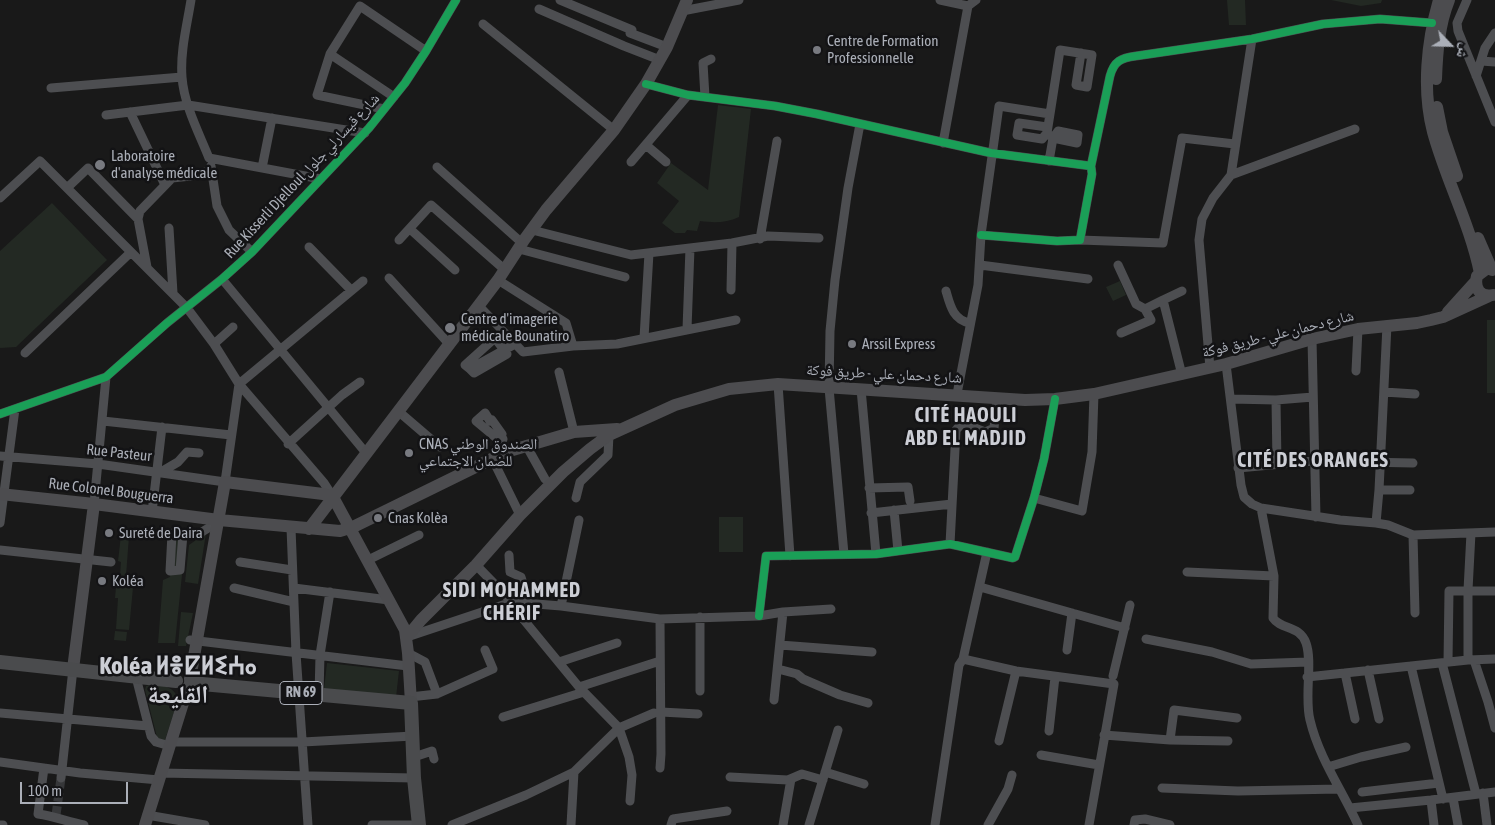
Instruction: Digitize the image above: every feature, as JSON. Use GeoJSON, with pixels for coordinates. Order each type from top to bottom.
{"type":"FeatureCollection","features":[{"type":"Feature","properties":{"kind":"main road"},"geometry":{"type":"LineString","coordinates":[[1439,0],[1432,23],[1428,54],[1429,114],[1440,153],[1486,274]]}},
{"type":"Feature","properties":{"kind":"main road"},"geometry":{"type":"LineString","coordinates":[[1448,0],[1437,54],[1437,112],[1479,241],[1486,274]]}},
{"type":"Feature","properties":{"kind":"main road"},"geometry":{"type":"LineString","coordinates":[[309,529],[479,306],[546,210],[614,130],[660,60],[684,5]]}},
{"type":"Feature","properties":{"kind":"main road"},"geometry":{"type":"LineString","coordinates":[[1486,274],[1476,286],[1481,293],[1492,296]]}},
{"type":"Feature","properties":{"kind":"main road"},"geometry":{"type":"LineString","coordinates":[[1443,317],[1486,274]]}},
{"type":"Feature","properties":{"kind":"main road","name":"شارع دحمان علي - طريق فوكة"},"geometry":{"type":"LineString","coordinates":[[407,638],[421,620],[476,565],[520,515],[563,472],[608,435],[675,405],[729,389],[778,384],[957,394],[1025,400],[1055,399],[1094,394],[1226,364],[1312,339],[1358,329],[1417,323],[1443,317],[1492,296]]}},
{"type":"Feature","properties":{"kind":"main road"},"geometry":{"type":"LineString","coordinates":[[349,528],[498,451],[574,432],[622,429]]}},
{"type":"Feature","properties":{"kind":"main road"},"geometry":{"type":"LineString","coordinates":[[146,820],[171,744],[194,640],[213,522],[225,482],[323,494],[333,497],[402,622],[407,638],[414,778],[419,825]]}},
{"type":"Feature","properties":{"kind":"main road","name":"Rue Colonel Bouguerra"},"geometry":{"type":"LineString","coordinates":[[2,494],[94,504],[213,522],[340,531],[349,528]]}},
{"type":"Feature","properties":{"kind":"main road"},"geometry":{"type":"LineString","coordinates":[[73,669],[94,504]]}},
{"type":"Feature","properties":{"kind":"main road","name":"RN 69"},"geometry":{"type":"LineString","coordinates":[[0,662],[300,693],[411,700]]}},
{"type":"Feature","properties":{"kind":"street"},"geometry":{"type":"LineString","coordinates":[[191,0],[184,41],[182,77],[188,105],[209,158],[217,206],[229,230],[252,252]]}},
{"type":"Feature","properties":{"kind":"street","name":"Rue Kisserli Djelloul شارع قيسارلي جلول"},"geometry":{"type":"LineString","coordinates":[[106,377],[167,323],[222,280],[252,252],[365,133],[394,97],[426,51],[456,0]]}},
{"type":"Feature","properties":{"kind":"street"},"geometry":{"type":"LineString","coordinates":[[560,0],[632,30],[630,33],[667,47]]}},
{"type":"Feature","properties":{"kind":"street"},"geometry":{"type":"LineString","coordinates":[[684,5],[739,0]]}},
{"type":"Feature","properties":{"kind":"street"},"geometry":{"type":"LineString","coordinates":[[940,0],[972,3],[943,143]]}},
{"type":"Feature","properties":{"kind":"street"},"geometry":{"type":"LineString","coordinates":[[1467,0],[1456,23],[1476,76],[1492,109],[1495,122]]}},
{"type":"Feature","properties":{"kind":"street"},"geometry":{"type":"LineString","coordinates":[[384,109],[317,95],[330,54],[360,6],[426,51]]}},
{"type":"Feature","properties":{"kind":"street"},"geometry":{"type":"LineString","coordinates":[[539,9],[660,60]]}},
{"type":"Feature","properties":{"kind":"street"},"geometry":{"type":"LineString","coordinates":[[1080,240],[1092,174],[1091,166],[1112,67],[1120,60],[1349,21],[1380,19],[1432,23]]}},
{"type":"Feature","properties":{"kind":"street"},"geometry":{"type":"LineString","coordinates":[[484,24],[614,130]]}},
{"type":"Feature","properties":{"kind":"street"},"geometry":{"type":"LineString","coordinates":[[1476,76],[1485,48],[1495,33]]}},
{"type":"Feature","properties":{"kind":"street"},"geometry":{"type":"LineString","coordinates":[[1210,368],[1199,240],[1202,219],[1213,198],[1231,175],[1252,39]]}},
{"type":"Feature","properties":{"kind":"street"},"geometry":{"type":"LineString","coordinates":[[1049,161],[1050,114],[1060,50],[1081,53]]}},
{"type":"Feature","properties":{"kind":"street"},"geometry":{"type":"LineString","coordinates":[[330,54],[394,97]]}},
{"type":"Feature","properties":{"kind":"street"},"geometry":{"type":"LineString","coordinates":[[706,97],[702,63],[711,59]]}},
{"type":"Feature","properties":{"kind":"street"},"geometry":{"type":"LineString","coordinates":[[1481,61],[1495,62]]}},
{"type":"Feature","properties":{"kind":"street"},"geometry":{"type":"LineString","coordinates":[[51,88],[182,77]]}},
{"type":"Feature","properties":{"kind":"street"},"geometry":{"type":"LineString","coordinates":[[646,84],[688,95],[775,106],[991,153],[1091,166]]}},
{"type":"Feature","properties":{"kind":"street"},"geometry":{"type":"LineString","coordinates":[[631,162],[688,95]]}},
{"type":"Feature","properties":{"kind":"street"},"geometry":{"type":"LineString","coordinates":[[106,115],[188,105],[365,133]]}},
{"type":"Feature","properties":{"kind":"street"},"geometry":{"type":"LineString","coordinates":[[957,394],[980,265],[981,236],[999,106],[1050,114]]}},
{"type":"Feature","properties":{"kind":"street"},"geometry":{"type":"LineString","coordinates":[[130,112],[165,185]]}},
{"type":"Feature","properties":{"kind":"street"},"geometry":{"type":"LineString","coordinates":[[262,168],[272,118]]}},
{"type":"Feature","properties":{"kind":"street"},"geometry":{"type":"LineString","coordinates":[[844,554],[830,388],[830,331],[848,188],[860,124]]}},
{"type":"Feature","properties":{"kind":"street"},"geometry":{"type":"LineString","coordinates":[[1231,175],[1355,129]]}},
{"type":"Feature","properties":{"kind":"street"},"geometry":{"type":"LineString","coordinates":[[981,236],[1057,241],[1163,243],[1182,138],[1235,144]]}},
{"type":"Feature","properties":{"kind":"street"},"geometry":{"type":"LineString","coordinates":[[760,238],[777,141]]}},
{"type":"Feature","properties":{"kind":"street"},"geometry":{"type":"LineString","coordinates":[[646,145],[666,162]]}},
{"type":"Feature","properties":{"kind":"street"},"geometry":{"type":"LineString","coordinates":[[209,158],[321,179]]}},
{"type":"Feature","properties":{"kind":"street"},"geometry":{"type":"LineString","coordinates":[[0,198],[40,161],[187,308],[214,344],[239,384],[288,444],[324,483],[333,497]]}},
{"type":"Feature","properties":{"kind":"street"},"geometry":{"type":"LineString","coordinates":[[437,167],[520,246],[625,277]]}},
{"type":"Feature","properties":{"kind":"street"},"geometry":{"type":"LineString","coordinates":[[67,188],[88,168],[138,219]]}},
{"type":"Feature","properties":{"kind":"street"},"geometry":{"type":"LineString","coordinates":[[147,268],[138,219],[140,211],[172,178],[191,176],[212,170]]}},
{"type":"Feature","properties":{"kind":"street"},"geometry":{"type":"LineString","coordinates":[[399,240],[431,206],[501,275],[566,323],[573,346]]}},
{"type":"Feature","properties":{"kind":"street"},"geometry":{"type":"LineString","coordinates":[[169,228],[173,293]]}},
{"type":"Feature","properties":{"kind":"street"},"geometry":{"type":"LineString","coordinates":[[410,229],[455,270]]}},
{"type":"Feature","properties":{"kind":"street"},"geometry":{"type":"LineString","coordinates":[[532,230],[631,255],[732,243],[768,236],[818,238]]}},
{"type":"Feature","properties":{"kind":"street"},"geometry":{"type":"LineString","coordinates":[[731,290],[732,243]]}},
{"type":"Feature","properties":{"kind":"street"},"geometry":{"type":"LineString","coordinates":[[309,247],[352,290]]}},
{"type":"Feature","properties":{"kind":"street"},"geometry":{"type":"LineString","coordinates":[[687,329],[690,248]]}},
{"type":"Feature","properties":{"kind":"street"},"geometry":{"type":"LineString","coordinates":[[25,353],[131,252]]}},
{"type":"Feature","properties":{"kind":"street"},"geometry":{"type":"LineString","coordinates":[[644,338],[649,253]]}},
{"type":"Feature","properties":{"kind":"street"},"geometry":{"type":"LineString","coordinates":[[980,265],[1088,279]]}},
{"type":"Feature","properties":{"kind":"street"},"geometry":{"type":"LineString","coordinates":[[1118,265],[1136,304],[1145,309],[1151,320],[1121,332]]}},
{"type":"Feature","properties":{"kind":"street"},"geometry":{"type":"LineString","coordinates":[[390,278],[450,345]]}},
{"type":"Feature","properties":{"kind":"street"},"geometry":{"type":"LineString","coordinates":[[222,280],[366,453]]}},
{"type":"Feature","properties":{"kind":"street"},"geometry":{"type":"LineString","coordinates":[[225,482],[239,384],[363,281]]}},
{"type":"Feature","properties":{"kind":"street"},"geometry":{"type":"LineString","coordinates":[[946,291],[954,313],[963,322],[970,324]]}},
{"type":"Feature","properties":{"kind":"street"},"geometry":{"type":"LineString","coordinates":[[1145,309],[1182,291]]}},
{"type":"Feature","properties":{"kind":"street"},"geometry":{"type":"LineString","coordinates":[[1163,300],[1182,374]]}},
{"type":"Feature","properties":{"kind":"street"},"geometry":{"type":"LineString","coordinates":[[479,306],[523,352]]}},
{"type":"Feature","properties":{"kind":"street"},"geometry":{"type":"LineString","coordinates":[[478,377],[523,352],[573,346],[617,344],[736,320]]}},
{"type":"Feature","properties":{"kind":"street"},"geometry":{"type":"LineString","coordinates":[[1376,523],[1380,490],[1387,325]]}},
{"type":"Feature","properties":{"kind":"street"},"geometry":{"type":"LineString","coordinates":[[214,344],[233,327]]}},
{"type":"Feature","properties":{"kind":"street"},"geometry":{"type":"LineString","coordinates":[[1356,371],[1358,329]]}},
{"type":"Feature","properties":{"kind":"street"},"geometry":{"type":"LineString","coordinates":[[504,350],[495,338],[465,365],[470,369],[515,344]]}},
{"type":"Feature","properties":{"kind":"street"},"geometry":{"type":"LineString","coordinates":[[1312,339],[1316,517]]}},
{"type":"Feature","properties":{"kind":"street"},"geometry":{"type":"LineString","coordinates":[[1226,364],[1238,468],[1244,497],[1252,504],[1260,508],[1316,517],[1376,523],[1413,535],[1495,532]]}},
{"type":"Feature","properties":{"kind":"street"},"geometry":{"type":"LineString","coordinates":[[558,372],[574,432]]}},
{"type":"Feature","properties":{"kind":"street"},"geometry":{"type":"LineString","coordinates":[[0,414],[106,377],[94,504]]}},
{"type":"Feature","properties":{"kind":"street"},"geometry":{"type":"LineString","coordinates":[[288,444],[360,382]]}},
{"type":"Feature","properties":{"kind":"street"},"geometry":{"type":"LineString","coordinates":[[778,384],[790,556]]}},
{"type":"Feature","properties":{"kind":"street"},"geometry":{"type":"LineString","coordinates":[[861,389],[876,554]]}},
{"type":"Feature","properties":{"kind":"street"},"geometry":{"type":"LineString","coordinates":[[1384,392],[1415,394]]}},
{"type":"Feature","properties":{"kind":"street"},"geometry":{"type":"LineString","coordinates":[[1034,498],[1082,511],[1092,452],[1094,394]]}},
{"type":"Feature","properties":{"kind":"street"},"geometry":{"type":"LineString","coordinates":[[1231,399],[1276,400],[1313,397]]}},
{"type":"Feature","properties":{"kind":"street"},"geometry":{"type":"LineString","coordinates":[[950,544],[956,430],[962,423],[985,432],[994,428],[997,398]]}},
{"type":"Feature","properties":{"kind":"street"},"geometry":{"type":"LineString","coordinates":[[760,616],[766,556],[876,554],[950,544],[1015,557],[1044,459],[1055,399]]}},
{"type":"Feature","properties":{"kind":"street"},"geometry":{"type":"LineString","coordinates":[[1276,400],[1277,464]]}},
{"type":"Feature","properties":{"kind":"street"},"geometry":{"type":"LineString","coordinates":[[0,523],[5,456],[15,409]]}},
{"type":"Feature","properties":{"kind":"street"},"geometry":{"type":"LineString","coordinates":[[398,411],[440,447]]}},
{"type":"Feature","properties":{"kind":"street"},"geometry":{"type":"LineString","coordinates":[[102,421],[231,434]]}},
{"type":"Feature","properties":{"kind":"street"},"geometry":{"type":"LineString","coordinates":[[152,512],[159,472],[162,427]]}},
{"type":"Feature","properties":{"kind":"street"},"geometry":{"type":"LineString","coordinates":[[576,498],[580,482],[608,455],[608,435]]}},
{"type":"Feature","properties":{"kind":"street"},"geometry":{"type":"LineString","coordinates":[[526,445],[545,479]]}},
{"type":"Feature","properties":{"kind":"street"},"geometry":{"type":"LineString","coordinates":[[498,451],[520,515]]}},
{"type":"Feature","properties":{"kind":"street"},"geometry":{"type":"LineString","coordinates":[[159,472],[178,462],[187,452],[199,453]]}},
{"type":"Feature","properties":{"kind":"street","name":"Rue Pasteur"},"geometry":{"type":"LineString","coordinates":[[5,456],[98,464],[225,482]]}},
{"type":"Feature","properties":{"kind":"street"},"geometry":{"type":"LineString","coordinates":[[1238,468],[1314,461],[1413,463]]}},
{"type":"Feature","properties":{"kind":"street"},"geometry":{"type":"LineString","coordinates":[[870,488],[908,488],[910,501]]}},
{"type":"Feature","properties":{"kind":"street"},"geometry":{"type":"LineString","coordinates":[[1380,490],[1410,490]]}},
{"type":"Feature","properties":{"kind":"street"},"geometry":{"type":"LineString","coordinates":[[871,512],[952,504]]}},
{"type":"Feature","properties":{"kind":"street"},"geometry":{"type":"LineString","coordinates":[[1260,508],[1274,576],[1273,618],[1275,622],[1291,628],[1303,637],[1306,644],[1309,718],[1328,767],[1358,825]]}},
{"type":"Feature","properties":{"kind":"street"},"geometry":{"type":"LineString","coordinates":[[894,510],[898,551]]}},
{"type":"Feature","properties":{"kind":"street"},"geometry":{"type":"LineString","coordinates":[[561,606],[578,520]]}},
{"type":"Feature","properties":{"kind":"street"},"geometry":{"type":"LineString","coordinates":[[183,534],[196,535],[213,522]]}},
{"type":"Feature","properties":{"kind":"street"},"geometry":{"type":"LineString","coordinates":[[291,528],[296,653],[308,825]]}},
{"type":"Feature","properties":{"kind":"street"},"geometry":{"type":"LineString","coordinates":[[1471,533],[1468,590],[1471,660],[1488,702],[1495,728]]}},
{"type":"Feature","properties":{"kind":"street"},"geometry":{"type":"LineString","coordinates":[[1413,535],[1415,613]]}},
{"type":"Feature","properties":{"kind":"street"},"geometry":{"type":"LineString","coordinates":[[368,560],[419,536]]}},
{"type":"Feature","properties":{"kind":"street"},"geometry":{"type":"LineString","coordinates":[[0,550],[111,562]]}},
{"type":"Feature","properties":{"kind":"street"},"geometry":{"type":"LineString","coordinates":[[935,825],[959,665],[963,659],[987,552]]}},
{"type":"Feature","properties":{"kind":"street"},"geometry":{"type":"LineString","coordinates":[[509,555],[510,572],[521,577],[531,578]]}},
{"type":"Feature","properties":{"kind":"street"},"geometry":{"type":"LineString","coordinates":[[240,562],[292,570]]}},
{"type":"Feature","properties":{"kind":"street"},"geometry":{"type":"LineString","coordinates":[[476,565],[512,602],[519,614],[581,690],[619,728],[629,757],[632,775],[630,801]]}},
{"type":"Feature","properties":{"kind":"street"},"geometry":{"type":"LineString","coordinates":[[1187,572],[1274,576]]}},
{"type":"Feature","properties":{"kind":"street"},"geometry":{"type":"LineString","coordinates":[[521,577],[529,603]]}},
{"type":"Feature","properties":{"kind":"street"},"geometry":{"type":"LineString","coordinates":[[980,587],[1125,628]]}},
{"type":"Feature","properties":{"kind":"street"},"geometry":{"type":"LineString","coordinates":[[234,588],[294,602]]}},
{"type":"Feature","properties":{"kind":"street"},"geometry":{"type":"LineString","coordinates":[[294,588],[389,600]]}},
{"type":"Feature","properties":{"kind":"street"},"geometry":{"type":"LineString","coordinates":[[1487,825],[1445,662],[1449,591],[1495,592]]}},
{"type":"Feature","properties":{"kind":"street"},"geometry":{"type":"LineString","coordinates":[[319,694],[320,656],[330,592]]}},
{"type":"Feature","properties":{"kind":"street"},"geometry":{"type":"LineString","coordinates":[[407,638],[512,602],[561,606],[660,620],[760,616],[783,612],[831,610]]}},
{"type":"Feature","properties":{"kind":"street"},"geometry":{"type":"LineString","coordinates":[[1113,676],[1130,605]]}},
{"type":"Feature","properties":{"kind":"street"},"geometry":{"type":"LineString","coordinates":[[774,700],[783,612]]}},
{"type":"Feature","properties":{"kind":"street"},"geometry":{"type":"LineString","coordinates":[[1067,650],[1072,613]]}},
{"type":"Feature","properties":{"kind":"street"},"geometry":{"type":"LineString","coordinates":[[700,617],[700,691]]}},
{"type":"Feature","properties":{"kind":"street"},"geometry":{"type":"LineString","coordinates":[[660,620],[657,713],[661,754],[660,768]]}},
{"type":"Feature","properties":{"kind":"street"},"geometry":{"type":"LineString","coordinates":[[1146,639],[1212,652],[1251,664],[1308,662]]}},
{"type":"Feature","properties":{"kind":"street"},"geometry":{"type":"LineString","coordinates":[[194,640],[320,656],[408,659],[425,662],[438,694]]}},
{"type":"Feature","properties":{"kind":"street"},"geometry":{"type":"LineString","coordinates":[[559,662],[617,643]]}},
{"type":"Feature","properties":{"kind":"street"},"geometry":{"type":"LineString","coordinates":[[780,645],[872,652]]}},
{"type":"Feature","properties":{"kind":"street"},"geometry":{"type":"LineString","coordinates":[[411,700],[438,694],[493,669],[485,650]]}},
{"type":"Feature","properties":{"kind":"street"},"geometry":{"type":"LineString","coordinates":[[963,659],[1016,671],[1114,684],[1089,825]]}},
{"type":"Feature","properties":{"kind":"street"},"geometry":{"type":"LineString","coordinates":[[1308,677],[1445,662],[1495,659]]}},
{"type":"Feature","properties":{"kind":"street"},"geometry":{"type":"LineString","coordinates":[[503,717],[660,661]]}},
{"type":"Feature","properties":{"kind":"street"},"geometry":{"type":"LineString","coordinates":[[1411,666],[1439,783],[1448,798],[1458,825]]}},
{"type":"Feature","properties":{"kind":"street"},"geometry":{"type":"LineString","coordinates":[[61,774],[73,669]]}},
{"type":"Feature","properties":{"kind":"street"},"geometry":{"type":"LineString","coordinates":[[778,669],[797,674],[803,679],[840,695],[868,703]]}},
{"type":"Feature","properties":{"kind":"street"},"geometry":{"type":"LineString","coordinates":[[1368,670],[1379,719]]}},
{"type":"Feature","properties":{"kind":"street"},"geometry":{"type":"LineString","coordinates":[[999,741],[1016,671]]}},
{"type":"Feature","properties":{"kind":"street"},"geometry":{"type":"LineString","coordinates":[[1344,673],[1354,719]]}},
{"type":"Feature","properties":{"kind":"street"},"geometry":{"type":"LineString","coordinates":[[136,677],[152,739],[161,744],[303,742],[413,736]]}},
{"type":"Feature","properties":{"kind":"street"},"geometry":{"type":"LineString","coordinates":[[1049,731],[1055,677]]}},
{"type":"Feature","properties":{"kind":"street"},"geometry":{"type":"LineString","coordinates":[[1170,740],[1174,710],[1237,718]]}},
{"type":"Feature","properties":{"kind":"street"},"geometry":{"type":"LineString","coordinates":[[0,713],[148,726]]}},
{"type":"Feature","properties":{"kind":"street"},"geometry":{"type":"LineString","coordinates":[[452,825],[526,795],[574,772],[619,728],[657,713],[698,714]]}},
{"type":"Feature","properties":{"kind":"street"},"geometry":{"type":"LineString","coordinates":[[810,825],[838,730]]}},
{"type":"Feature","properties":{"kind":"street"},"geometry":{"type":"LineString","coordinates":[[1104,735],[1170,740],[1228,741]]}},
{"type":"Feature","properties":{"kind":"street"},"geometry":{"type":"LineString","coordinates":[[1328,767],[1406,747]]}},
{"type":"Feature","properties":{"kind":"street"},"geometry":{"type":"LineString","coordinates":[[414,757],[432,751],[434,759]]}},
{"type":"Feature","properties":{"kind":"street"},"geometry":{"type":"LineString","coordinates":[[1041,755],[1099,765]]}},
{"type":"Feature","properties":{"kind":"street"},"geometry":{"type":"LineString","coordinates":[[0,762],[44,768],[61,774],[414,778]]}},
{"type":"Feature","properties":{"kind":"street"},"geometry":{"type":"LineString","coordinates":[[44,768],[38,814],[84,825]]}},
{"type":"Feature","properties":{"kind":"street"},"geometry":{"type":"LineString","coordinates":[[571,825],[574,772]]}},
{"type":"Feature","properties":{"kind":"street"},"geometry":{"type":"LineString","coordinates":[[730,777],[791,779],[802,774],[824,776],[864,784]]}},
{"type":"Feature","properties":{"kind":"street"},"geometry":{"type":"LineString","coordinates":[[988,825],[1008,789],[1012,775]]}},
{"type":"Feature","properties":{"kind":"street"},"geometry":{"type":"LineString","coordinates":[[783,825],[791,779]]}},
{"type":"Feature","properties":{"kind":"street"},"geometry":{"type":"LineString","coordinates":[[1362,792],[1439,783]]}},
{"type":"Feature","properties":{"kind":"street"},"geometry":{"type":"LineString","coordinates":[[1162,788],[1238,791],[1339,789]]}},
{"type":"Feature","properties":{"kind":"street"},"geometry":{"type":"LineString","coordinates":[[1350,808],[1495,792]]}},
{"type":"Feature","properties":{"kind":"street"},"geometry":{"type":"LineString","coordinates":[[1431,800],[1434,825]]}},
{"type":"Feature","properties":{"kind":"street"},"geometry":{"type":"LineString","coordinates":[[671,825],[673,819],[728,811]]}},
{"type":"Feature","properties":{"kind":"street"},"geometry":{"type":"LineString","coordinates":[[1134,825],[1136,820],[1145,819],[1170,825]]}},
{"type":"Feature","properties":{"kind":"street"},"geometry":{"type":"LineString","coordinates":[[146,820],[206,825]]}},
{"type":"Feature","properties":{"kind":"street"},"geometry":{"type":"LineString","coordinates":[[372,825],[419,825]]}},
{"type":"Feature","properties":{"kind":"shaded area"},"geometry":{"type":"Polygon","coordinates":[[[1227,0],[1245,0],[1246,25],[1229,25],[1227,0]]]}},
{"type":"Feature","properties":{"kind":"shaded area"},"geometry":{"type":"Polygon","coordinates":[[[1331,0],[1382,0],[1381,3],[1361,6],[1331,0]]]}},
{"type":"Feature","properties":{"kind":"shaded area"},"geometry":{"type":"Polygon","coordinates":[[[718,105],[751,109],[739,217],[720,222],[700,221],[697,231],[687,230],[685,233],[675,233],[662,223],[679,201],[657,183],[671,163],[708,190],[718,105]]]}},
{"type":"Feature","properties":{"kind":"shaded area"},"geometry":{"type":"Polygon","coordinates":[[[52,203],[107,260],[16,347],[0,348],[0,251],[52,203]]]}},
{"type":"Feature","properties":{"kind":"shaded area"},"geometry":{"type":"Polygon","coordinates":[[[1120,281],[1126,295],[1113,301],[1106,287],[1120,281]]]}},
{"type":"Feature","properties":{"kind":"shaded area"},"geometry":{"type":"Polygon","coordinates":[[[1487,320],[1495,320],[1495,393],[1487,393],[1487,320]]]}},
{"type":"Feature","properties":{"kind":"shaded area"},"geometry":{"type":"Polygon","coordinates":[[[719,517],[743,517],[743,552],[719,552],[719,517]]]}},
{"type":"Feature","properties":{"kind":"shaded area"},"geometry":{"type":"Polygon","coordinates":[[[206,533],[198,584],[185,582],[189,545],[206,533]]]}},
{"type":"Feature","properties":{"kind":"shaded area"},"geometry":{"type":"Polygon","coordinates":[[[121,535],[129,536],[126,576],[134,577],[129,630],[116,629],[118,598],[115,598],[116,587],[112,586],[113,575],[120,575],[121,562],[118,561],[121,535]]]}},
{"type":"Feature","properties":{"kind":"shaded area"},"geometry":{"type":"Polygon","coordinates":[[[186,536],[175,643],[158,643],[163,580],[170,577],[173,537],[186,536]]]}},
{"type":"Feature","properties":{"kind":"shaded area"},"geometry":{"type":"Polygon","coordinates":[[[181,612],[193,613],[186,646],[178,646],[181,612]]]}},
{"type":"Feature","properties":{"kind":"shaded area"},"geometry":{"type":"Polygon","coordinates":[[[115,631],[127,632],[126,641],[114,640],[115,631]]]}},
{"type":"Feature","properties":{"kind":"shaded area"},"geometry":{"type":"Polygon","coordinates":[[[327,663],[399,671],[396,697],[324,689],[327,663]]]}},
{"type":"Feature","properties":{"kind":"shaded area"},"geometry":{"type":"Polygon","coordinates":[[[154,684],[175,692],[178,700],[165,740],[159,740],[157,737],[145,690],[146,686],[154,684]]]}},
{"type":"Feature","properties":{"kind":"tunnel"},"geometry":{"type":"LineString","coordinates":[[56,815],[61,778]]}},
{"type":"Feature","properties":{"kind":"cycle path"},"geometry":{"type":"LineString","coordinates":[[0,414],[106,377],[252,252],[369,128],[405,83],[456,0]]}},
{"type":"Feature","properties":{"kind":"cycle path"},"geometry":{"type":"LineString","coordinates":[[981,235],[1057,241],[1080,240],[1092,174],[1091,166],[1110,76],[1116,64],[1122,59],[1252,39],[1323,24],[1380,19],[1432,23]]}},
{"type":"Feature","properties":{"kind":"cycle path"},"geometry":{"type":"LineString","coordinates":[[646,84],[688,95],[775,106],[817,114],[991,153],[1091,166]]}},
{"type":"Feature","properties":{"kind":"cycle path"},"geometry":{"type":"LineString","coordinates":[[759,616],[766,556],[876,554],[950,544],[1015,557],[1044,459],[1055,399]]}},
{"type":"Feature","properties":{"kind":"place","name":"Centre de Formation Professionnelle"},"geometry":{"type":"Point","coordinates":[817,50]}},
{"type":"Feature","properties":{"kind":"place","name":"Laboratoire d'analyse médicale"},"geometry":{"type":"Point","coordinates":[100,165]}},
{"type":"Feature","properties":{"kind":"place","name":"Centre d'imagerie médicale Bounatiro"},"geometry":{"type":"Point","coordinates":[450,328]}},
{"type":"Feature","properties":{"kind":"place","name":"Arssil Express"},"geometry":{"type":"Point","coordinates":[852,344]}},
{"type":"Feature","properties":{"kind":"place","name":"CNAS الصندوق الوطني للضمان الاجتماعي"},"geometry":{"type":"Point","coordinates":[409,453]}},
{"type":"Feature","properties":{"kind":"place","name":"Cnas Kolèa"},"geometry":{"type":"Point","coordinates":[378,518]}},
{"type":"Feature","properties":{"kind":"place","name":"Sureté de Daira"},"geometry":{"type":"Point","coordinates":[109,533]}},
{"type":"Feature","properties":{"kind":"place","name":"Koléa"},"geometry":{"type":"Point","coordinates":[102,581]}},
{"type":"Feature","properties":{"kind":"district","name":"CITÉ HAOULI ABD EL MADJID"},"geometry":{"type":"Point","coordinates":[966,428]}},
{"type":"Feature","properties":{"kind":"district","name":"CITÉ DES ORANGES"},"geometry":{"type":"Point","coordinates":[1313,461]}},
{"type":"Feature","properties":{"kind":"district","name":"SIDI MOHAMMED CHÉRIF"},"geometry":{"type":"Point","coordinates":[512,602]}},
{"type":"Feature","properties":{"kind":"district","name":"Koléa ⵍⴻⵇⵍⵉⵄⴰ القليعة"},"geometry":{"type":"Point","coordinates":[178,680]}}]}
